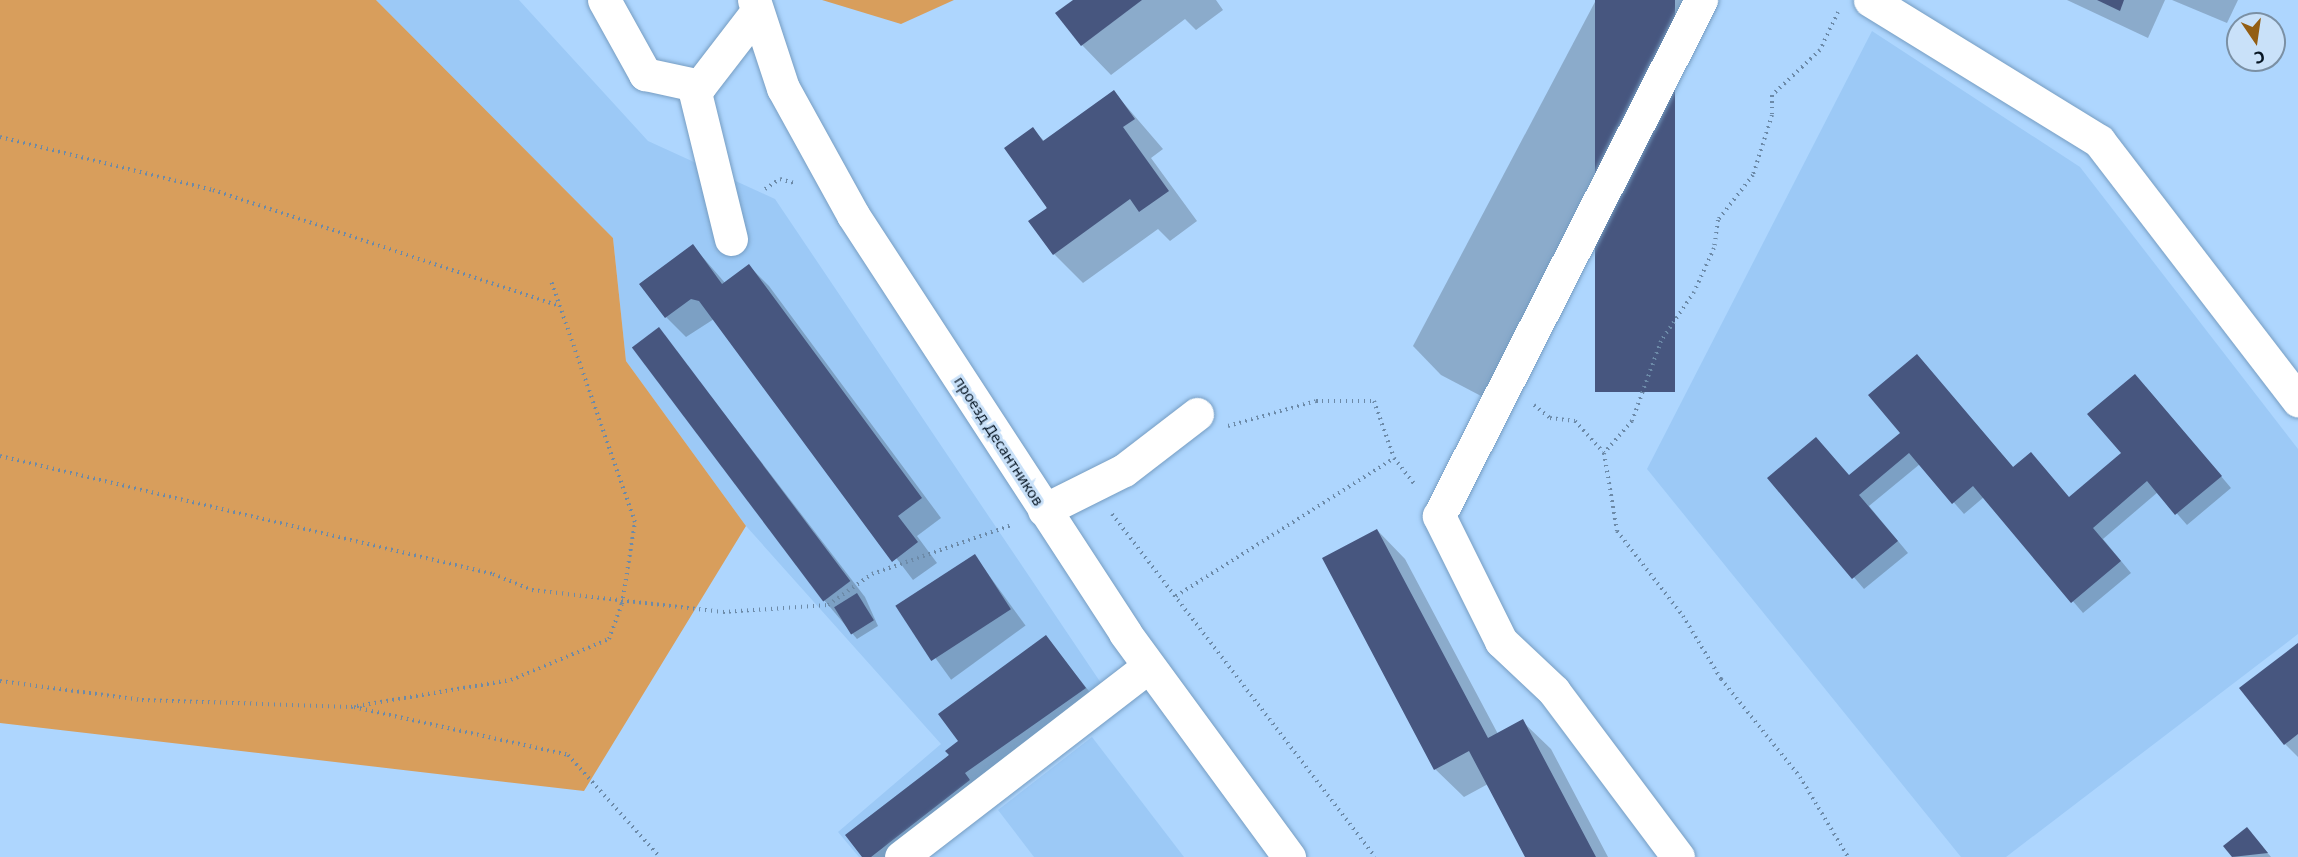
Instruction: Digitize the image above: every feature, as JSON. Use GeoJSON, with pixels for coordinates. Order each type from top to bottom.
{"type":"FeatureCollection","features":[{"type":"Feature","properties":{"kind":"street"},"geometry":{"type":"LineString","coordinates":[[604,0],[645,74],[700,86]]}},
{"type":"Feature","properties":{"kind":"street"},"geometry":{"type":"LineString","coordinates":[[1678,857],[1554,691],[1501,641],[1439,516],[1509,385],[1701,0]]}},
{"type":"Feature","properties":{"kind":"street"},"geometry":{"type":"LineString","coordinates":[[1856,4],[2099,141],[2298,400]]}},
{"type":"Feature","properties":{"kind":"street"},"geometry":{"type":"LineString","coordinates":[[731,239],[695,92],[754,7]]}},
{"type":"Feature","properties":{"kind":"street","name":"проезд Десантников"},"geometry":{"type":"LineString","coordinates":[[754,7],[783,88],[853,215],[1031,516],[1148,667],[1289,857]]}},
{"type":"Feature","properties":{"kind":"street"},"geometry":{"type":"LineString","coordinates":[[1031,516],[1124,470],[1197,414]]}},
{"type":"Feature","properties":{"kind":"street"},"geometry":{"type":"LineString","coordinates":[[916,853],[1148,667]]}},
{"type":"Feature","properties":{"kind":"path"},"geometry":{"type":"LineString","coordinates":[[1604,453],[1632,421],[1660,341],[1694,292],[1714,248],[1718,220],[1753,175],[1772,115],[1772,95],[1820,50],[1856,4]]}},
{"type":"Feature","properties":{"kind":"path"},"geometry":{"type":"LineString","coordinates":[[0,137],[213,190],[560,306]]}},
{"type":"Feature","properties":{"kind":"path"},"geometry":{"type":"LineString","coordinates":[[351,707],[511,680],[609,639],[622,604],[635,522],[551,281]]}},
{"type":"Feature","properties":{"kind":"path"},"geometry":{"type":"LineString","coordinates":[[1509,385],[1550,418],[1575,422],[1604,453],[1617,531],[1683,615],[1721,679],[1800,777],[1848,857]]}},
{"type":"Feature","properties":{"kind":"path"},"geometry":{"type":"LineString","coordinates":[[1197,414],[1224,427],[1316,401],[1374,401],[1394,458],[1439,516]]}},
{"type":"Feature","properties":{"kind":"path"},"geometry":{"type":"LineString","coordinates":[[0,456],[492,574],[532,590],[622,604],[723,612],[828,605],[872,574],[1031,516]]}},
{"type":"Feature","properties":{"kind":"path"},"geometry":{"type":"LineString","coordinates":[[1176,596],[1394,458]]}},
{"type":"Feature","properties":{"kind":"path"},"geometry":{"type":"LineString","coordinates":[[1091,486],[1375,857]]}},
{"type":"Feature","properties":{"kind":"path"},"geometry":{"type":"LineString","coordinates":[[0,681],[142,700],[351,707],[568,755],[660,857]]}},
{"type":"Feature","properties":{"kind":"shaded area"},"geometry":{"type":"Polygon","coordinates":[[[0,0],[376,0],[613,238],[626,361],[746,526],[584,791],[0,723],[0,0]]]}},
{"type":"Feature","properties":{"kind":"shaded area"},"geometry":{"type":"Polygon","coordinates":[[[376,0],[519,0],[648,141],[775,199],[1105,689],[886,857],[859,857],[838,832],[941,744],[746,526],[626,361],[613,238],[376,0]]]}},
{"type":"Feature","properties":{"kind":"shaded area"},"geometry":{"type":"Polygon","coordinates":[[[822,0],[954,0],[901,24],[822,0]]]}},
{"type":"Feature","properties":{"kind":"shaded area"},"geometry":{"type":"Polygon","coordinates":[[[1872,31],[2080,167],[2298,449],[2298,634],[2006,857],[1961,857],[1647,469],[1872,31]]]}},
{"type":"Feature","properties":{"kind":"shaded area"},"geometry":{"type":"Polygon","coordinates":[[[1092,737],[1184,857],[1034,857],[998,810],[1092,737]]]}},
{"type":"Feature","properties":{"kind":"building"},"geometry":{"type":"Polygon","coordinates":[[[1073,0],[1142,0],[1081,46],[1055,13],[1073,0]]]}},
{"type":"Feature","properties":{"kind":"building"},"geometry":{"type":"Polygon","coordinates":[[[1595,0],[1675,0],[1675,392],[1595,392],[1595,0]]]}},
{"type":"Feature","properties":{"kind":"building"},"geometry":{"type":"Polygon","coordinates":[[[2097,0],[2124,0],[2120,11],[2097,0]]]}},
{"type":"Feature","properties":{"kind":"building"},"geometry":{"type":"Polygon","coordinates":[[[1114,90],[1135,119],[1123,127],[1169,191],[1139,212],[1130,199],[1053,255],[1028,221],[1047,208],[1004,148],[1033,127],[1043,141],[1114,90]]]}},
{"type":"Feature","properties":{"kind":"building"},"geometry":{"type":"Polygon","coordinates":[[[693,244],[722,284],[749,264],[922,498],[898,516],[918,542],[892,562],[699,301],[691,299],[665,318],[639,284],[693,244]]]}},
{"type":"Feature","properties":{"kind":"building"},"geometry":{"type":"Polygon","coordinates":[[[659,327],[850,581],[823,601],[632,347],[659,327]]]}},
{"type":"Feature","properties":{"kind":"building"},"geometry":{"type":"Polygon","coordinates":[[[1917,354],[2013,467],[2031,452],[2069,497],[2121,453],[2087,414],[2135,374],[2222,476],[2175,515],[2147,481],[2093,528],[2121,561],[2071,603],[1973,486],[1952,504],[1909,453],[1859,495],[1898,541],[1852,579],[1767,478],[1816,437],[1849,475],[1900,433],[1868,395],[1917,354]]]}},
{"type":"Feature","properties":{"kind":"building"},"geometry":{"type":"Polygon","coordinates":[[[1377,529],[1488,738],[1523,719],[1596,857],[1525,857],[1469,751],[1434,770],[1322,558],[1377,529]]]}},
{"type":"Feature","properties":{"kind":"building"},"geometry":{"type":"Polygon","coordinates":[[[975,554],[1011,609],[931,661],[895,606],[975,554]]]}},
{"type":"Feature","properties":{"kind":"building"},"geometry":{"type":"Polygon","coordinates":[[[857,593],[874,620],[851,634],[834,607],[857,593]]]}},
{"type":"Feature","properties":{"kind":"building"},"geometry":{"type":"Polygon","coordinates":[[[1046,635],[1086,688],[965,773],[970,780],[871,857],[862,857],[845,835],[949,755],[945,751],[958,741],[938,714],[1046,635]]]}},
{"type":"Feature","properties":{"kind":"building"},"geometry":{"type":"Polygon","coordinates":[[[2298,643],[2298,734],[2284,745],[2239,688],[2298,643]]]}},
{"type":"Feature","properties":{"kind":"building"},"geometry":{"type":"Polygon","coordinates":[[[2247,827],[2268,853],[2232,857],[2223,846],[2247,827]]]}}]}
